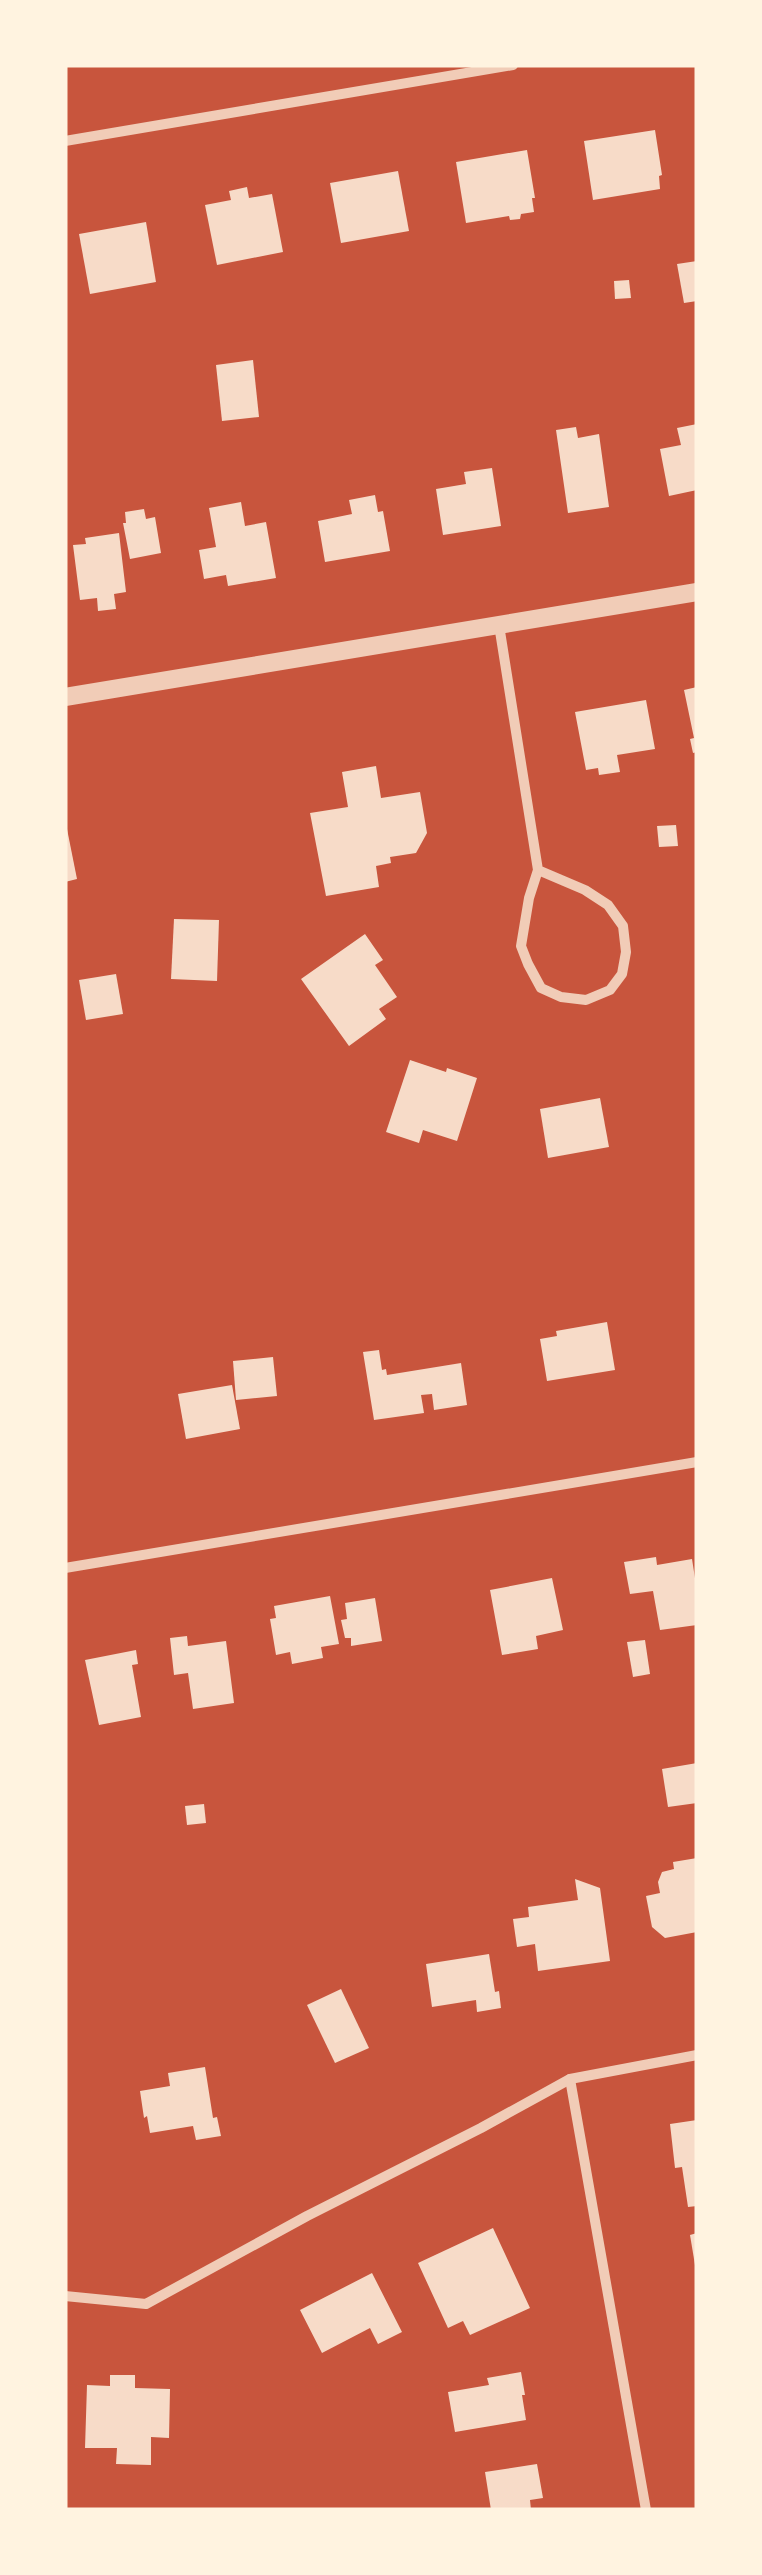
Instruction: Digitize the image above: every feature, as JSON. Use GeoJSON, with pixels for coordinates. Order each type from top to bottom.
{"type":"FeatureCollection","features":[{"type":"Feature","properties":{"kind":"street"},"geometry":{"type":"LineString","coordinates":[[65,141],[514,65]]}},
{"type":"Feature","properties":{"kind":"street"},"geometry":{"type":"LineString","coordinates":[[65,697],[697,592]]}},
{"type":"Feature","properties":{"kind":"street"},"geometry":{"type":"LineString","coordinates":[[499,625],[538,870],[521,946],[542,988],[586,1000],[610,990],[622,974],[626,952],[623,926],[608,905],[538,870]]}},
{"type":"Feature","properties":{"kind":"street"},"geometry":{"type":"LineString","coordinates":[[65,1568],[697,1462]]}},
{"type":"Feature","properties":{"kind":"street"},"geometry":{"type":"LineString","coordinates":[[65,2296],[146,2304],[570,2079],[697,2055]]}},
{"type":"Feature","properties":{"kind":"street"},"geometry":{"type":"LineString","coordinates":[[570,2079],[646,2510]]}},
{"type":"Feature","properties":{"kind":"building"},"geometry":{"type":"Polygon","coordinates":[[[655,130],[662,175],[660,189],[593,200],[584,141],[655,130]]]}},
{"type":"Feature","properties":{"kind":"building"},"geometry":{"type":"Polygon","coordinates":[[[527,150],[534,212],[521,214],[520,219],[510,220],[509,216],[466,223],[456,162],[527,150]]]}},
{"type":"Feature","properties":{"kind":"building"},"geometry":{"type":"Polygon","coordinates":[[[398,171],[409,231],[341,243],[330,183],[398,171]]]}},
{"type":"Feature","properties":{"kind":"building"},"geometry":{"type":"Polygon","coordinates":[[[247,187],[249,198],[272,194],[283,252],[217,265],[205,205],[231,200],[229,191],[247,187]]]}},
{"type":"Feature","properties":{"kind":"building"},"geometry":{"type":"Polygon","coordinates":[[[146,222],[156,282],[90,294],[79,234],[146,222]]]}},
{"type":"Feature","properties":{"kind":"building"},"geometry":{"type":"Polygon","coordinates":[[[697,261],[697,301],[684,303],[677,264],[697,261]]]}},
{"type":"Feature","properties":{"kind":"building"},"geometry":{"type":"Polygon","coordinates":[[[629,280],[631,298],[615,299],[614,281],[629,280]]]}},
{"type":"Feature","properties":{"kind":"building"},"geometry":{"type":"Polygon","coordinates":[[[253,360],[259,417],[222,421],[216,365],[253,360]]]}},
{"type":"Feature","properties":{"kind":"building"},"geometry":{"type":"Polygon","coordinates":[[[697,424],[697,490],[669,496],[660,449],[681,445],[677,428],[697,424]]]}},
{"type":"Feature","properties":{"kind":"building"},"geometry":{"type":"Polygon","coordinates":[[[576,427],[578,438],[599,434],[609,507],[568,513],[556,430],[576,427]]]}},
{"type":"Feature","properties":{"kind":"building"},"geometry":{"type":"Polygon","coordinates":[[[492,468],[501,526],[443,535],[436,489],[466,484],[464,472],[492,468]]]}},
{"type":"Feature","properties":{"kind":"building"},"geometry":{"type":"Polygon","coordinates":[[[375,495],[378,512],[383,511],[390,551],[325,562],[318,521],[352,514],[349,500],[375,495]]]}},
{"type":"Feature","properties":{"kind":"building"},"geometry":{"type":"Polygon","coordinates":[[[241,502],[245,526],[266,522],[276,578],[228,586],[226,575],[204,579],[199,550],[216,547],[209,508],[241,502]]]}},
{"type":"Feature","properties":{"kind":"building"},"geometry":{"type":"Polygon","coordinates":[[[144,509],[146,519],[155,517],[161,553],[130,559],[123,523],[125,512],[144,509]]]}},
{"type":"Feature","properties":{"kind":"building"},"geometry":{"type":"Polygon","coordinates":[[[119,533],[126,592],[114,594],[116,609],[98,611],[97,598],[80,600],[73,545],[86,544],[85,538],[119,533]]]}},
{"type":"Feature","properties":{"kind":"building"},"geometry":{"type":"Polygon","coordinates":[[[697,687],[697,752],[693,753],[690,739],[694,738],[684,690],[697,687]]]}},
{"type":"Feature","properties":{"kind":"building"},"geometry":{"type":"Polygon","coordinates":[[[646,700],[655,749],[617,755],[620,772],[599,775],[598,768],[586,770],[575,712],[646,700]]]}},
{"type":"Feature","properties":{"kind":"building"},"geometry":{"type":"Polygon","coordinates":[[[376,766],[381,798],[420,792],[427,833],[416,853],[390,857],[391,863],[376,866],[379,887],[326,896],[310,813],[348,807],[342,772],[376,766]]]}},
{"type":"Feature","properties":{"kind":"building"},"geometry":{"type":"Polygon","coordinates":[[[676,825],[678,846],[659,847],[657,826],[676,825]]]}},
{"type":"Feature","properties":{"kind":"building"},"geometry":{"type":"Polygon","coordinates":[[[65,829],[77,879],[65,882],[65,829]]]}},
{"type":"Feature","properties":{"kind":"building"},"geometry":{"type":"Polygon","coordinates":[[[174,919],[219,920],[217,981],[171,979],[174,919]]]}},
{"type":"Feature","properties":{"kind":"building"},"geometry":{"type":"Polygon","coordinates":[[[365,934],[383,960],[375,965],[397,997],[379,1009],[386,1019],[349,1046],[301,979],[365,934]]]}},
{"type":"Feature","properties":{"kind":"building"},"geometry":{"type":"Polygon","coordinates":[[[116,974],[123,1014],[86,1020],[79,980],[116,974]]]}},
{"type":"Feature","properties":{"kind":"building"},"geometry":{"type":"Polygon","coordinates":[[[410,1060],[477,1078],[457,1141],[423,1130],[419,1143],[386,1132],[410,1060]]]}},
{"type":"Feature","properties":{"kind":"building"},"geometry":{"type":"Polygon","coordinates":[[[600,1098],[609,1147],[548,1158],[540,1109],[600,1098]]]}},
{"type":"Feature","properties":{"kind":"building"},"geometry":{"type":"Polygon","coordinates":[[[607,1322],[615,1370],[547,1381],[540,1339],[557,1336],[556,1331],[607,1322]]]}},
{"type":"Feature","properties":{"kind":"building"},"geometry":{"type":"Polygon","coordinates":[[[379,1350],[382,1370],[386,1369],[387,1375],[461,1363],[467,1405],[434,1410],[432,1394],[421,1395],[424,1413],[374,1420],[363,1352],[379,1350]]]}},
{"type":"Feature","properties":{"kind":"building"},"geometry":{"type":"Polygon","coordinates":[[[273,1357],[277,1396],[236,1400],[233,1361],[273,1357]]]}},
{"type":"Feature","properties":{"kind":"building"},"geometry":{"type":"Polygon","coordinates":[[[232,1385],[240,1429],[186,1439],[178,1394],[232,1385]]]}},
{"type":"Feature","properties":{"kind":"building"},"geometry":{"type":"Polygon","coordinates":[[[656,1557],[657,1565],[692,1559],[697,1625],[660,1630],[653,1591],[630,1594],[624,1562],[656,1557]]]}},
{"type":"Feature","properties":{"kind":"building"},"geometry":{"type":"Polygon","coordinates":[[[552,1578],[563,1630],[536,1636],[538,1649],[502,1655],[490,1590],[552,1578]]]}},
{"type":"Feature","properties":{"kind":"building"},"geometry":{"type":"Polygon","coordinates":[[[330,1596],[339,1644],[321,1647],[323,1658],[292,1664],[290,1652],[276,1655],[270,1619],[276,1618],[274,1606],[330,1596]]]}},
{"type":"Feature","properties":{"kind":"building"},"geometry":{"type":"Polygon","coordinates":[[[375,1598],[382,1641],[351,1646],[341,1620],[347,1619],[345,1603],[375,1598]]]}},
{"type":"Feature","properties":{"kind":"building"},"geometry":{"type":"Polygon","coordinates":[[[187,1636],[188,1646],[226,1641],[234,1703],[193,1709],[188,1673],[174,1675],[170,1638],[187,1636]]]}},
{"type":"Feature","properties":{"kind":"building"},"geometry":{"type":"Polygon","coordinates":[[[645,1640],[650,1674],[633,1677],[627,1642],[645,1640]]]}},
{"type":"Feature","properties":{"kind":"building"},"geometry":{"type":"Polygon","coordinates":[[[136,1650],[138,1664],[132,1665],[141,1717],[99,1725],[85,1660],[136,1650]]]}},
{"type":"Feature","properties":{"kind":"building"},"geometry":{"type":"Polygon","coordinates":[[[697,1763],[697,1803],[668,1807],[662,1769],[697,1763]]]}},
{"type":"Feature","properties":{"kind":"building"},"geometry":{"type":"Polygon","coordinates":[[[204,1804],[206,1823],[187,1825],[185,1806],[204,1804]]]}},
{"type":"Feature","properties":{"kind":"building"},"geometry":{"type":"Polygon","coordinates":[[[697,1858],[697,1932],[665,1938],[652,1927],[646,1896],[660,1893],[658,1882],[662,1872],[674,1869],[673,1862],[697,1858]]]}},
{"type":"Feature","properties":{"kind":"building"},"geometry":{"type":"Polygon","coordinates":[[[575,1879],[600,1888],[610,1961],[538,1971],[535,1944],[517,1947],[513,1919],[529,1917],[528,1907],[578,1900],[575,1879]]]}},
{"type":"Feature","properties":{"kind":"building"},"geometry":{"type":"Polygon","coordinates":[[[489,1954],[501,2008],[477,2012],[476,2000],[432,2007],[426,1964],[489,1954]]]}},
{"type":"Feature","properties":{"kind":"building"},"geometry":{"type":"Polygon","coordinates":[[[341,1989],[369,2048],[335,2063],[307,2005],[341,1989]]]}},
{"type":"Feature","properties":{"kind":"building"},"geometry":{"type":"Polygon","coordinates":[[[205,2067],[213,2118],[217,2117],[221,2136],[196,2140],[193,2126],[150,2133],[140,2091],[170,2086],[168,2073],[205,2067]]]}},
{"type":"Feature","properties":{"kind":"building"},"geometry":{"type":"Polygon","coordinates":[[[697,2120],[697,2206],[688,2207],[682,2167],[675,2168],[670,2124],[697,2120]]]}},
{"type":"Feature","properties":{"kind":"building"},"geometry":{"type":"Polygon","coordinates":[[[493,2228],[530,2308],[470,2335],[463,2321],[448,2328],[418,2263],[493,2228]]]}},
{"type":"Feature","properties":{"kind":"building"},"geometry":{"type":"Polygon","coordinates":[[[697,2233],[697,2265],[695,2265],[690,2235],[697,2233]]]}},
{"type":"Feature","properties":{"kind":"building"},"geometry":{"type":"Polygon","coordinates":[[[372,2273],[402,2332],[378,2344],[370,2328],[322,2353],[300,2310],[372,2273]]]}},
{"type":"Feature","properties":{"kind":"building"},"geometry":{"type":"Polygon","coordinates":[[[521,2372],[526,2420],[455,2432],[448,2392],[489,2385],[487,2378],[521,2372]]]}},
{"type":"Feature","properties":{"kind":"building"},"geometry":{"type":"Polygon","coordinates":[[[110,2375],[135,2375],[135,2388],[170,2389],[169,2438],[151,2437],[151,2465],[116,2464],[117,2448],[85,2448],[87,2385],[110,2386],[110,2375]]]}},
{"type":"Feature","properties":{"kind":"building"},"geometry":{"type":"Polygon","coordinates":[[[537,2464],[543,2498],[530,2500],[531,2510],[491,2510],[485,2472],[537,2464]]]}}]}
